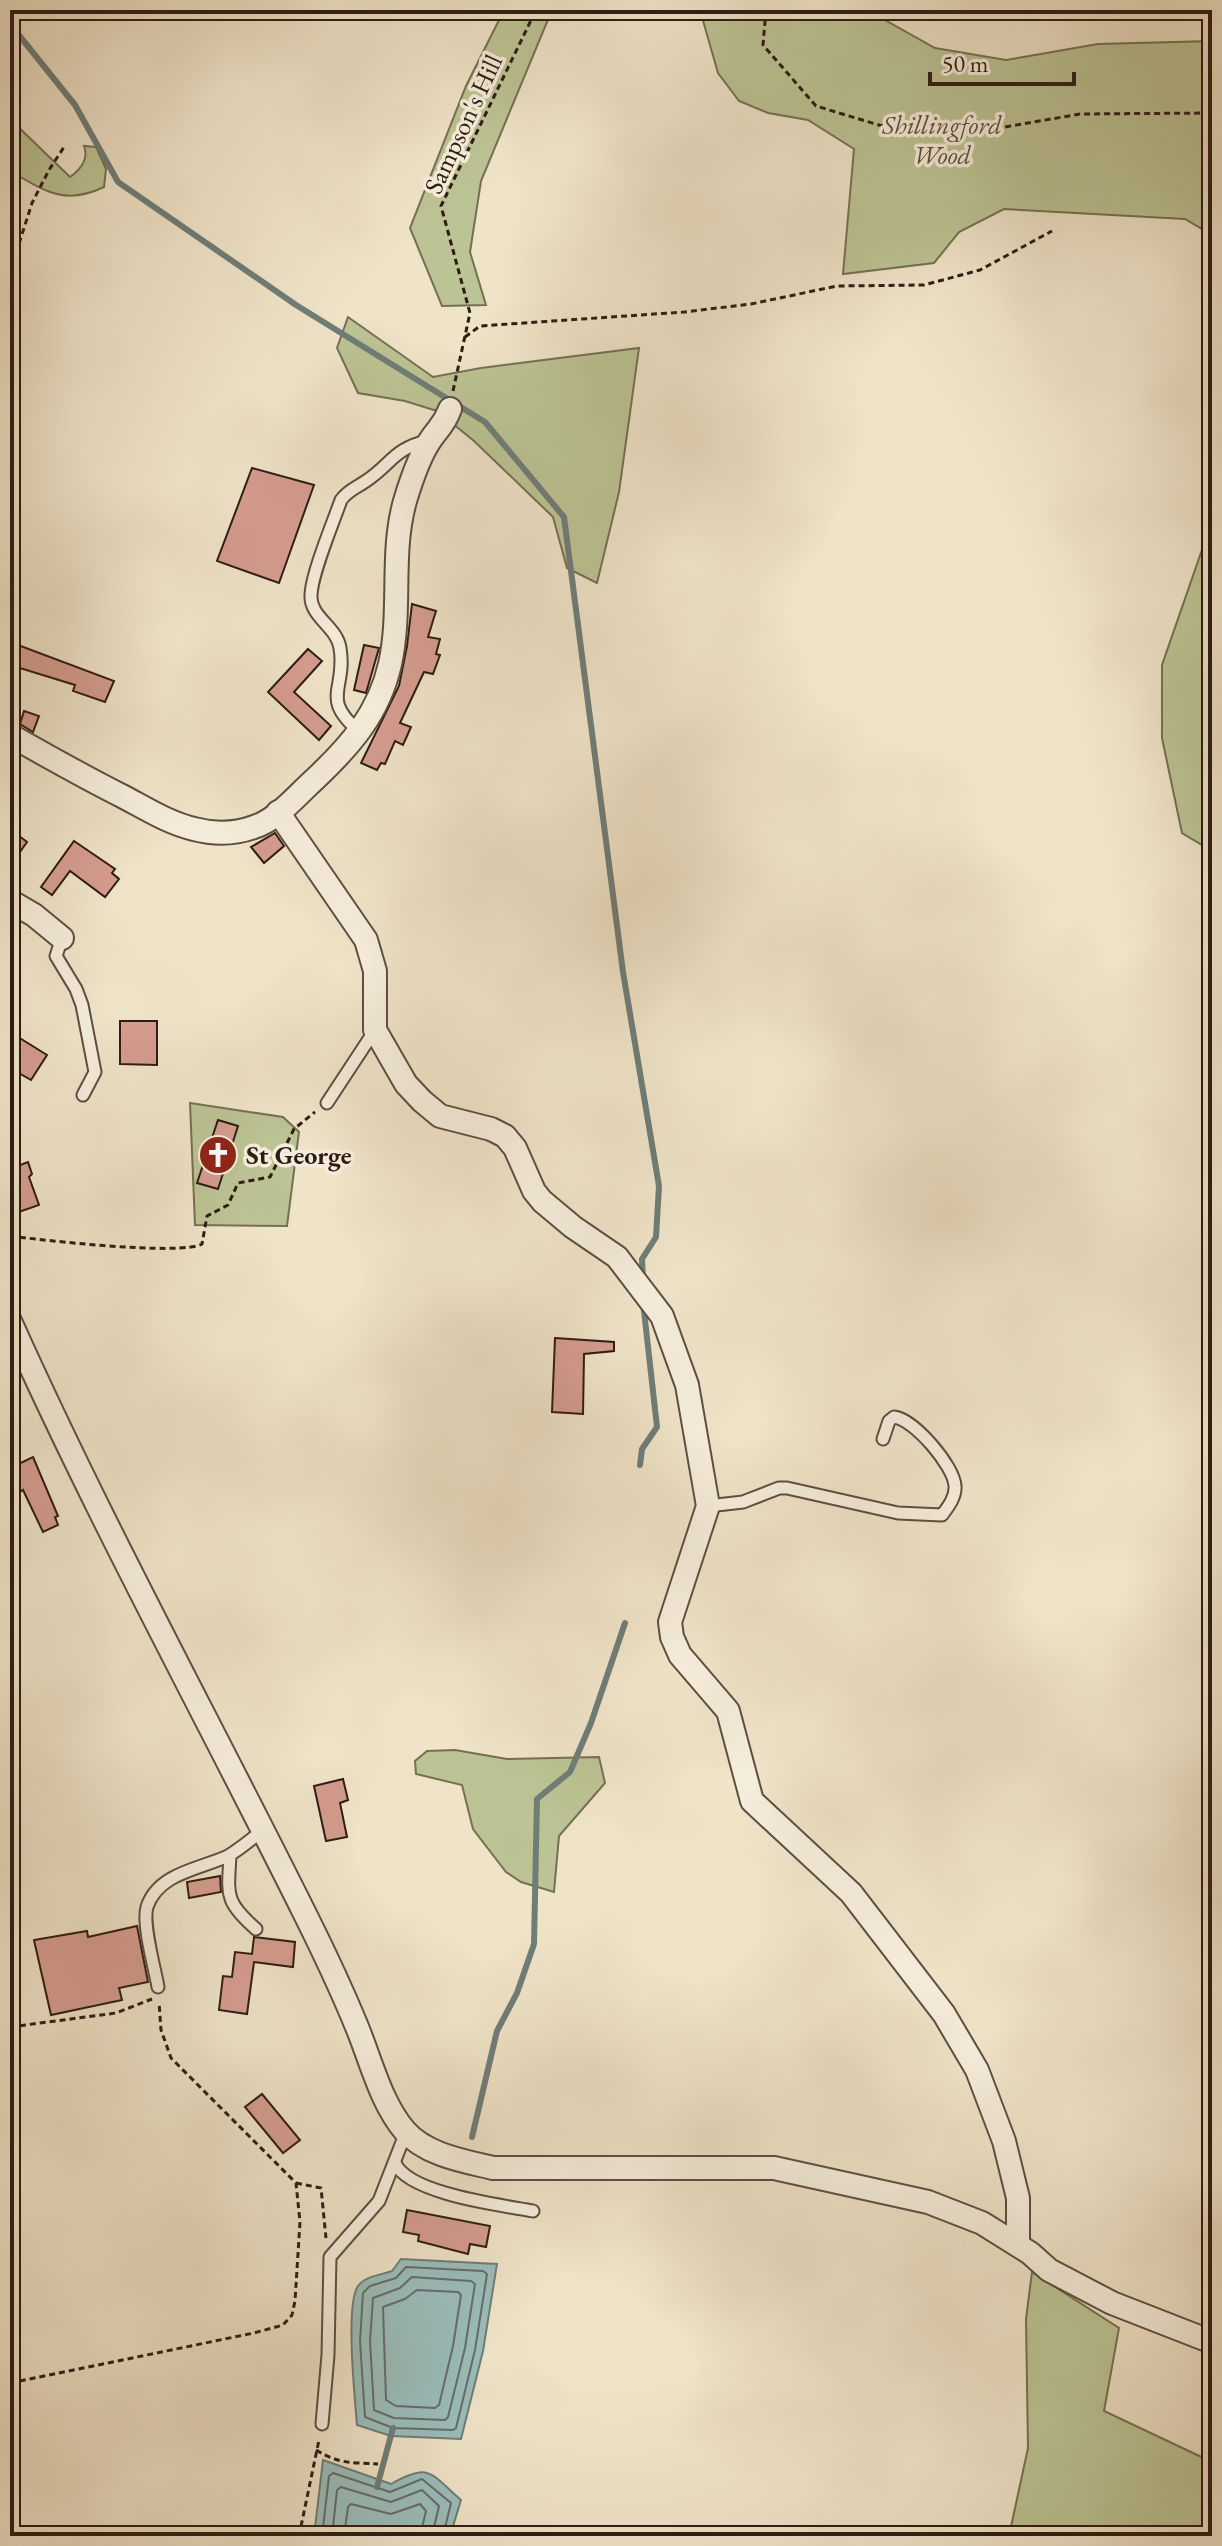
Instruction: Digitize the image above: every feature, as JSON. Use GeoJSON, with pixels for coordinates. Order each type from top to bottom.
{"type":"FeatureCollection","features":[{"type":"Feature","properties":{"kind":"street"},"geometry":{"type":"LineString","coordinates":[[10,735],[157,815],[192,829],[216,833],[238,831],[257,827],[278,812],[334,761],[360,732],[382,691],[390,662],[399,528],[410,484],[430,440],[443,427],[451,402]]}},
{"type":"Feature","properties":{"kind":"street"},"geometry":{"type":"LineString","coordinates":[[278,812],[366,940],[375,971],[375,1030],[399,1073],[422,1101],[440,1116],[491,1129],[505,1136],[515,1148],[534,1191],[542,1201],[566,1222],[617,1257],[662,1316],[687,1385],[708,1506],[670,1622],[672,1637],[680,1655],[728,1711],[752,1801],[851,1893],[944,2014],[977,2070],[1004,2141],[1018,2198],[1018,2245]]}},
{"type":"Feature","properties":{"kind":"street"},"geometry":{"type":"LineString","coordinates":[[10,901],[34,915],[62,938]]}},
{"type":"Feature","properties":{"kind":"street"},"geometry":{"type":"LineString","coordinates":[[10,1321],[49,1408],[350,2009],[390,2109],[406,2132],[432,2150],[493,2168],[774,2168],[928,2202],[982,2223],[1018,2245],[1049,2270],[1112,2303],[1212,2342]]}},
{"type":"Feature","properties":{"kind":"lane"},"geometry":{"type":"LineString","coordinates":[[360,732],[339,712],[336,698],[340,647],[333,629],[314,610],[311,592],[341,500],[347,491],[369,480],[398,452],[430,440]]}},
{"type":"Feature","properties":{"kind":"lane"},"geometry":{"type":"LineString","coordinates":[[62,938],[56,956],[82,1005],[95,1072],[83,1095]]}},
{"type":"Feature","properties":{"kind":"lane"},"geometry":{"type":"LineString","coordinates":[[327,1103],[375,1030]]}},
{"type":"Feature","properties":{"kind":"lane"},"geometry":{"type":"LineString","coordinates":[[708,1506],[743,1502],[779,1488],[787,1488],[898,1513],[942,1515],[955,1494],[956,1483],[943,1460],[904,1418],[894,1417],[889,1421],[883,1439]]}},
{"type":"Feature","properties":{"kind":"lane"},"geometry":{"type":"LineString","coordinates":[[158,1987],[149,1944],[147,1908],[163,1882],[230,1855],[263,1830]]}},
{"type":"Feature","properties":{"kind":"lane"},"geometry":{"type":"LineString","coordinates":[[230,1855],[228,1893],[240,1914],[256,1929]]}},
{"type":"Feature","properties":{"kind":"lane"},"geometry":{"type":"LineString","coordinates":[[322,2424],[328,2355],[330,2257],[379,2201],[406,2132]]}},
{"type":"Feature","properties":{"kind":"lane"},"geometry":{"type":"LineString","coordinates":[[395,2163],[408,2178],[440,2191],[533,2211]]}},
{"type":"Feature","properties":{"kind":"path","name":"Sampson's Hill"},"geometry":{"type":"LineString","coordinates":[[451,402],[470,313],[441,206],[536,10]]}},
{"type":"Feature","properties":{"kind":"path"},"geometry":{"type":"LineString","coordinates":[[766,10],[763,45],[816,106],[912,135],[970,133],[1080,114],[1212,113]]}},
{"type":"Feature","properties":{"kind":"path"},"geometry":{"type":"LineString","coordinates":[[10,272],[32,203],[64,147]]}},
{"type":"Feature","properties":{"kind":"path"},"geometry":{"type":"LineString","coordinates":[[465,337],[480,326],[684,312],[751,304],[837,286],[924,285],[980,270],[1052,231]]}},
{"type":"Feature","properties":{"kind":"path"},"geometry":{"type":"LineString","coordinates":[[10,1236],[170,1250],[197,1247],[202,1244],[207,1216],[228,1205],[238,1183],[270,1177],[294,1129],[327,1103]]}},
{"type":"Feature","properties":{"kind":"path"},"geometry":{"type":"LineString","coordinates":[[10,2027],[116,2013],[159,1996],[161,2030],[171,2058],[296,2183],[321,2188],[330,2257]]}},
{"type":"Feature","properties":{"kind":"path"},"geometry":{"type":"LineString","coordinates":[[10,2383],[179,2350],[283,2325],[292,2315],[295,2301],[300,2222],[296,2183]]}},
{"type":"Feature","properties":{"kind":"path"},"geometry":{"type":"LineString","coordinates":[[299,2536],[322,2424]]}},
{"type":"Feature","properties":{"kind":"path"},"geometry":{"type":"LineString","coordinates":[[316,2450],[342,2462],[378,2464]]}},
{"type":"Feature","properties":{"kind":"green space"},"geometry":{"type":"Polygon","coordinates":[[[504,10],[552,10],[481,181],[470,252],[486,305],[442,306],[410,228],[466,86],[504,10]]]}},
{"type":"Feature","properties":{"kind":"green space","name":"Shillingford Wood"},"geometry":{"type":"Polygon","coordinates":[[[700,10],[867,10],[935,48],[1006,60],[1098,44],[1212,41],[1212,235],[1185,219],[1004,209],[959,232],[934,263],[843,274],[854,149],[808,120],[768,113],[739,101],[718,73],[700,10]]]}},
{"type":"Feature","properties":{"kind":"green space"},"geometry":{"type":"Polygon","coordinates":[[[10,119],[70,177],[83,164],[84,146],[96,147],[106,169],[104,187],[90,193],[66,196],[45,190],[10,171],[10,119]]]}},
{"type":"Feature","properties":{"kind":"green space"},"geometry":{"type":"Polygon","coordinates":[[[348,317],[433,377],[639,348],[619,492],[597,583],[567,568],[553,517],[474,441],[437,411],[405,401],[358,393],[337,348],[348,317]]]}},
{"type":"Feature","properties":{"kind":"green space"},"geometry":{"type":"Polygon","coordinates":[[[1212,521],[1212,851],[1182,833],[1162,738],[1162,665],[1212,521]]]}},
{"type":"Feature","properties":{"kind":"green space"},"geometry":{"type":"Polygon","coordinates":[[[190,1103],[283,1117],[299,1132],[287,1226],[195,1225],[190,1103]]]}},
{"type":"Feature","properties":{"kind":"green space"},"geometry":{"type":"Polygon","coordinates":[[[455,1750],[507,1759],[599,1757],[605,1783],[559,1836],[554,1892],[521,1882],[506,1872],[473,1829],[462,1785],[416,1774],[415,1761],[427,1751],[455,1750]]]}},
{"type":"Feature","properties":{"kind":"green space"},"geometry":{"type":"Polygon","coordinates":[[[1032,2272],[1119,2328],[1104,2411],[1212,2462],[1212,2536],[1009,2536],[1028,2448],[1026,2319],[1032,2272]]]}},
{"type":"Feature","properties":{"kind":"water"},"geometry":{"type":"Polygon","coordinates":[[[401,2259],[497,2264],[483,2351],[461,2439],[391,2436],[357,2425],[352,2353],[354,2296],[361,2283],[392,2271],[401,2259]]]}},
{"type":"Feature","properties":{"kind":"water"},"geometry":{"type":"Polygon","coordinates":[[[323,2460],[391,2484],[414,2473],[422,2472],[436,2477],[461,2500],[450,2536],[314,2536],[323,2460]]]}},
{"type":"Feature","properties":{"kind":"building"},"geometry":{"type":"Polygon","coordinates":[[[252,468],[314,485],[279,583],[217,561],[252,468]]]}},
{"type":"Feature","properties":{"kind":"building"},"geometry":{"type":"Polygon","coordinates":[[[412,604],[436,611],[428,637],[440,639],[436,654],[440,655],[433,674],[424,672],[400,723],[411,727],[403,745],[395,741],[385,764],[381,763],[377,770],[361,763],[399,686],[412,604]]]}},
{"type":"Feature","properties":{"kind":"building"},"geometry":{"type":"Polygon","coordinates":[[[10,642],[114,681],[105,702],[73,691],[75,685],[10,665],[10,642]]]}},
{"type":"Feature","properties":{"kind":"building"},"geometry":{"type":"Polygon","coordinates":[[[364,645],[379,648],[366,693],[354,690],[364,645]]]}},
{"type":"Feature","properties":{"kind":"building"},"geometry":{"type":"Polygon","coordinates":[[[308,649],[322,661],[294,692],[331,726],[319,740],[268,692],[308,649]]]}},
{"type":"Feature","properties":{"kind":"building"},"geometry":{"type":"Polygon","coordinates":[[[24,711],[39,716],[33,732],[20,724],[24,711]]]}},
{"type":"Feature","properties":{"kind":"building"},"geometry":{"type":"Polygon","coordinates":[[[10,829],[27,842],[10,866],[10,829]]]}},
{"type":"Feature","properties":{"kind":"building"},"geometry":{"type":"Polygon","coordinates":[[[275,833],[284,846],[264,863],[251,847],[275,833]]]}},
{"type":"Feature","properties":{"kind":"building"},"geometry":{"type":"Polygon","coordinates":[[[74,841],[115,869],[112,873],[119,879],[105,897],[70,871],[52,895],[41,887],[74,841]]]}},
{"type":"Feature","properties":{"kind":"building"},"geometry":{"type":"Polygon","coordinates":[[[120,1021],[157,1021],[157,1065],[120,1064],[120,1021]]]}},
{"type":"Feature","properties":{"kind":"building"},"geometry":{"type":"Polygon","coordinates":[[[10,1032],[47,1055],[31,1080],[10,1068],[10,1032]]]}},
{"type":"Feature","properties":{"kind":"building","name":"St George"},"geometry":{"type":"Polygon","coordinates":[[[218,1120],[238,1126],[218,1189],[197,1183],[218,1120]]]}},
{"type":"Feature","properties":{"kind":"building"},"geometry":{"type":"Polygon","coordinates":[[[28,1162],[32,1174],[29,1177],[39,1205],[10,1215],[10,1169],[28,1162]]]}},
{"type":"Feature","properties":{"kind":"building"},"geometry":{"type":"Polygon","coordinates":[[[555,1338],[614,1342],[614,1351],[584,1354],[583,1414],[552,1412],[555,1338]]]}},
{"type":"Feature","properties":{"kind":"building"},"geometry":{"type":"Polygon","coordinates":[[[33,1457],[58,1516],[55,1517],[58,1525],[43,1532],[23,1490],[10,1497],[10,1468],[33,1457]]]}},
{"type":"Feature","properties":{"kind":"building"},"geometry":{"type":"Polygon","coordinates":[[[343,1779],[348,1800],[340,1803],[347,1837],[326,1841],[314,1786],[343,1779]]]}},
{"type":"Feature","properties":{"kind":"building"},"geometry":{"type":"Polygon","coordinates":[[[220,1876],[221,1892],[189,1898],[187,1882],[220,1876]]]}},
{"type":"Feature","properties":{"kind":"building"},"geometry":{"type":"Polygon","coordinates":[[[137,1926],[148,1982],[119,1988],[122,2000],[51,2015],[34,1940],[87,1931],[88,1937],[137,1926]]]}},
{"type":"Feature","properties":{"kind":"building"},"geometry":{"type":"Polygon","coordinates":[[[254,1937],[295,1942],[293,1967],[254,1962],[247,2014],[219,2010],[223,1976],[232,1977],[235,1952],[252,1954],[254,1937]]]}},
{"type":"Feature","properties":{"kind":"building"},"geometry":{"type":"Polygon","coordinates":[[[262,2094],[300,2140],[283,2153],[245,2107],[262,2094]]]}},
{"type":"Feature","properties":{"kind":"building"},"geometry":{"type":"Polygon","coordinates":[[[407,2210],[490,2226],[486,2247],[470,2244],[468,2254],[418,2241],[419,2235],[403,2232],[407,2210]]]}},
{"type":"Feature","properties":{"kind":"waterway"},"geometry":{"type":"LineString","coordinates":[[10,24],[75,105],[118,182],[296,305],[485,422],[564,517],[623,972],[659,1186],[656,1237],[642,1259],[643,1279]]}},
{"type":"Feature","properties":{"kind":"waterway"},"geometry":{"type":"LineString","coordinates":[[640,1465],[642,1449],[657,1427],[643,1302]]}},
{"type":"Feature","properties":{"kind":"waterway"},"geometry":{"type":"LineString","coordinates":[[472,2137],[497,2031],[517,1993],[534,1944],[537,1799],[570,1772],[591,1723],[625,1623]]}},
{"type":"Feature","properties":{"kind":"waterway"},"geometry":{"type":"LineString","coordinates":[[377,2487],[393,2428]]}},
{"type":"Feature","properties":{"kind":"place","name":"St George"},"geometry":{"type":"Point","coordinates":[218,1155]}}]}
